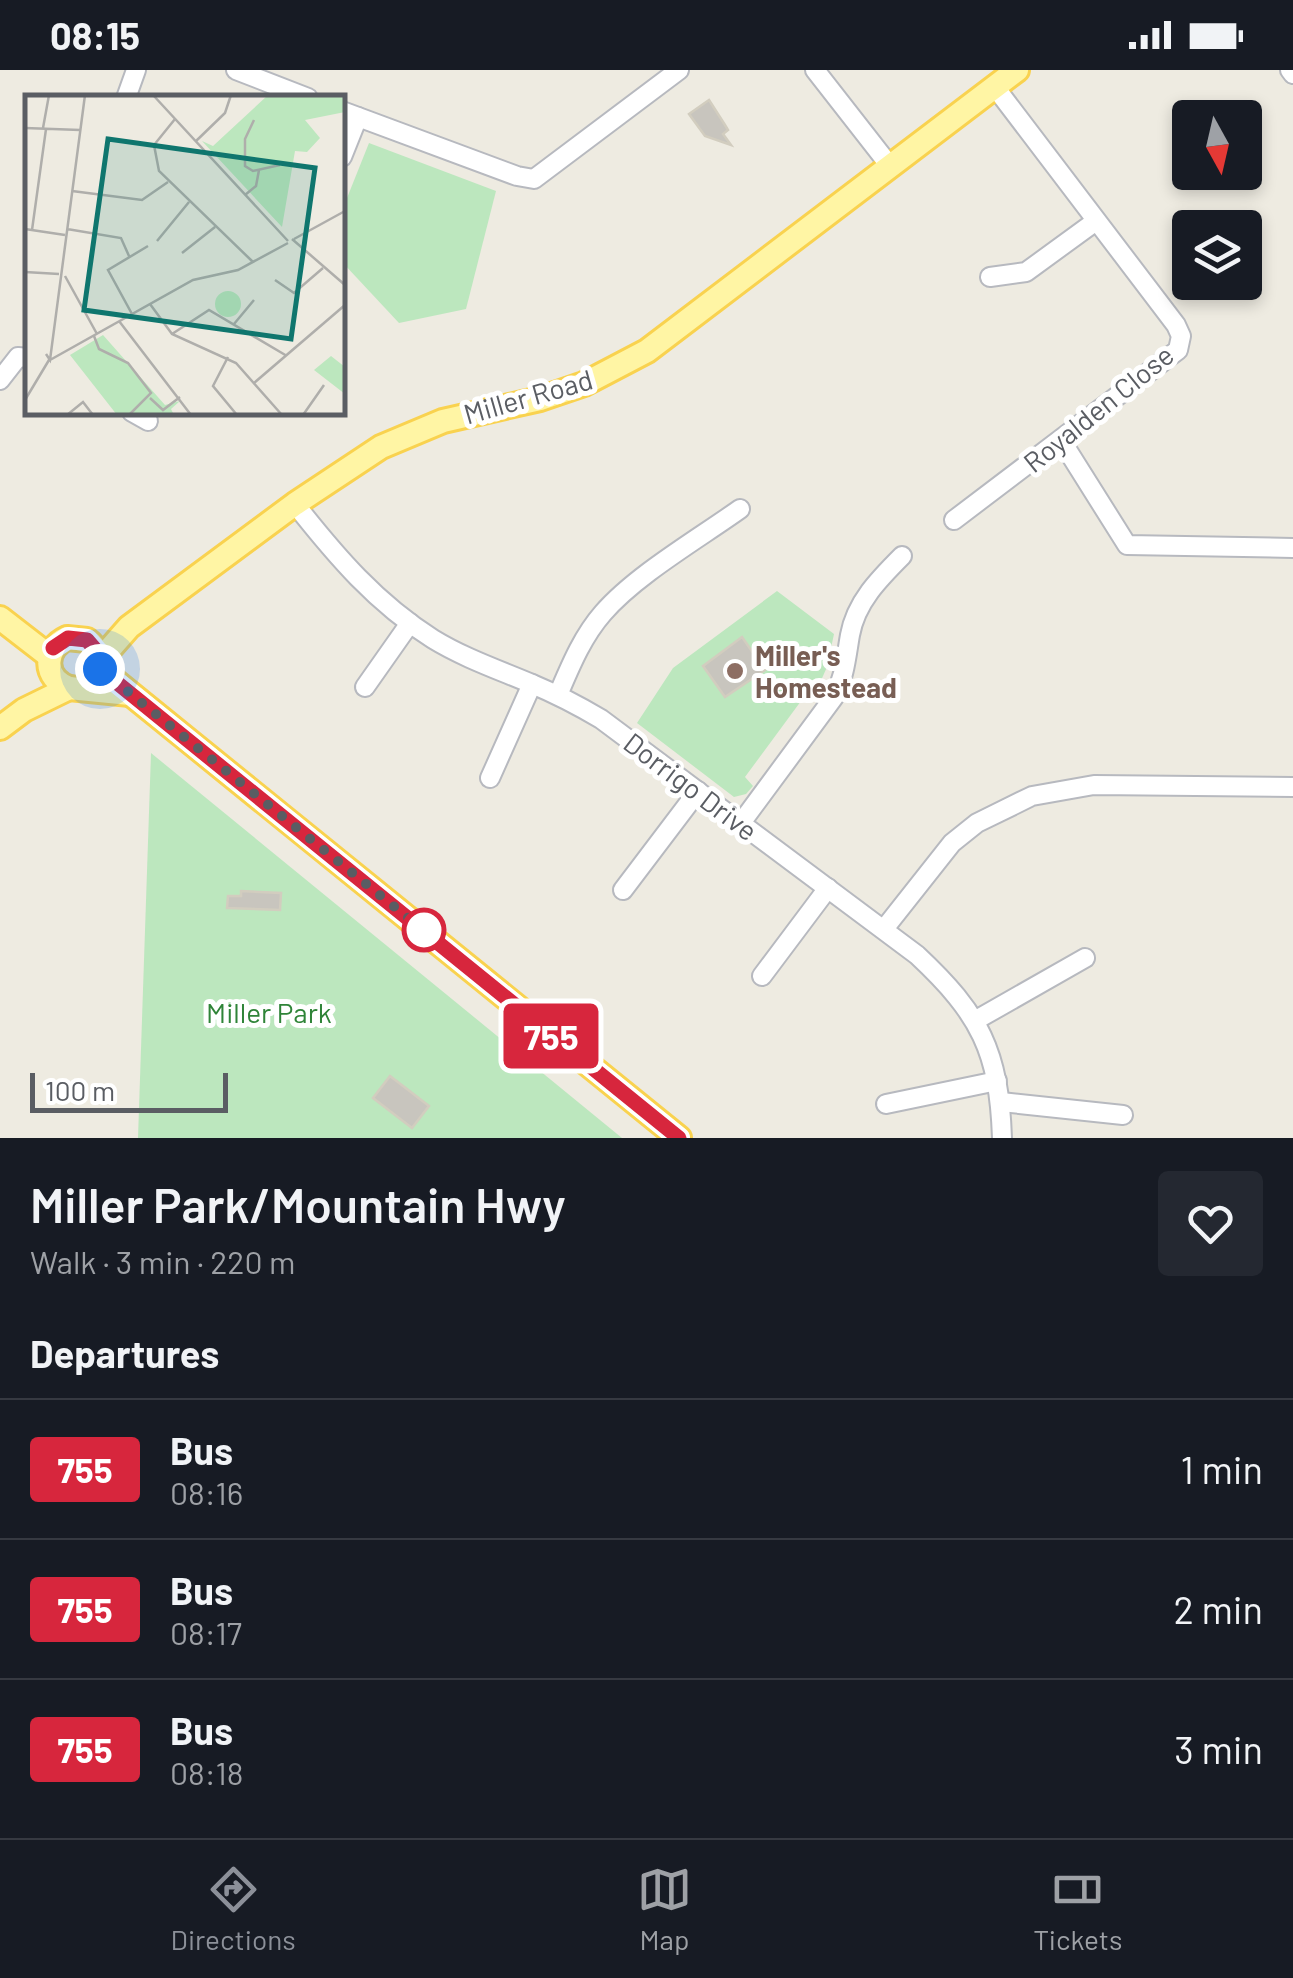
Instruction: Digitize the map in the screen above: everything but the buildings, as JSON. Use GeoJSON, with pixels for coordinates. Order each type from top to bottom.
{"type":"FeatureCollection","features":[{"type":"Feature","properties":{"kind":"main road","name":"Miller Road"},"geometry":{"type":"LineString","coordinates":[[100,665],[123,632],[295,504],[381,447],[443,421],[540,399],[584,384],[647,351],[1017,70]]}},
{"type":"Feature","properties":{"kind":"main road"},"geometry":{"type":"LineString","coordinates":[[4,620],[52,654]]}},
{"type":"Feature","properties":{"kind":"main road","name":"Miller Road"},"geometry":{"type":"LineString","coordinates":[[87,640],[123,632]]}},
{"type":"Feature","properties":{"kind":"main road"},"geometry":{"type":"LineString","coordinates":[[24,710],[52,654],[79,637],[87,640],[94,646],[100,665],[130,694],[679,1138]]}},
{"type":"Feature","properties":{"kind":"main road"},"geometry":{"type":"LineString","coordinates":[[52,654],[51,676],[75,688],[130,694]]}},
{"type":"Feature","properties":{"kind":"main road"},"geometry":{"type":"LineString","coordinates":[[0,728],[24,710],[96,678],[100,665]]}},
{"type":"Feature","properties":{"kind":"street"},"geometry":{"type":"LineString","coordinates":[[127,95],[136,70]]}},
{"type":"Feature","properties":{"kind":"street"},"geometry":{"type":"LineString","coordinates":[[236,70],[300,95]]}},
{"type":"Feature","properties":{"kind":"street"},"geometry":{"type":"LineString","coordinates":[[345,141],[350,114],[534,179],[679,70]]}},
{"type":"Feature","properties":{"kind":"street"},"geometry":{"type":"LineString","coordinates":[[815,70],[890,166]]}},
{"type":"Feature","properties":{"kind":"street","name":"Royalden Close"},"geometry":{"type":"LineString","coordinates":[[954,520],[1178,350],[1181,336],[995,87]]}},
{"type":"Feature","properties":{"kind":"street"},"geometry":{"type":"LineString","coordinates":[[990,277],[1026,272],[1096,220]]}},
{"type":"Feature","properties":{"kind":"street"},"geometry":{"type":"LineString","coordinates":[[0,380],[18,356],[25,357]]}},
{"type":"Feature","properties":{"kind":"street"},"geometry":{"type":"LineString","coordinates":[[1061,440],[1127,545],[1293,548]]}},
{"type":"Feature","properties":{"kind":"street","name":"Dorrigo Drive"},"geometry":{"type":"LineString","coordinates":[[295,504],[343,565],[410,623],[463,655],[602,719],[884,930],[953,989],[976,1020],[997,1081],[1002,1138]]}},
{"type":"Feature","properties":{"kind":"street"},"geometry":{"type":"LineString","coordinates":[[558,696],[577,652],[604,611],[740,509]]}},
{"type":"Feature","properties":{"kind":"street"},"geometry":{"type":"LineString","coordinates":[[741,823],[834,697],[844,679],[858,611],[876,582],[902,556]]}},
{"type":"Feature","properties":{"kind":"street"},"geometry":{"type":"LineString","coordinates":[[365,687],[410,623]]}},
{"type":"Feature","properties":{"kind":"street"},"geometry":{"type":"LineString","coordinates":[[490,778],[532,684]]}},
{"type":"Feature","properties":{"kind":"street"},"geometry":{"type":"LineString","coordinates":[[884,930],[952,843],[978,823],[1032,796],[1094,785],[1293,787]]}},
{"type":"Feature","properties":{"kind":"street"},"geometry":{"type":"LineString","coordinates":[[623,890],[698,791]]}},
{"type":"Feature","properties":{"kind":"street"},"geometry":{"type":"LineString","coordinates":[[762,976],[828,888]]}},
{"type":"Feature","properties":{"kind":"street"},"geometry":{"type":"LineString","coordinates":[[976,1020],[1085,958]]}},
{"type":"Feature","properties":{"kind":"street"},"geometry":{"type":"LineString","coordinates":[[886,1104],[997,1081]]}},
{"type":"Feature","properties":{"kind":"street"},"geometry":{"type":"LineString","coordinates":[[1001,1102],[1123,1115]]}},
{"type":"Feature","properties":{"kind":"green space"},"geometry":{"type":"Polygon","coordinates":[[[369,143],[496,191],[466,309],[399,323],[345,265],[345,203],[369,143]]]}},
{"type":"Feature","properties":{"kind":"green space"},"geometry":{"type":"Polygon","coordinates":[[[777,591],[834,634],[827,667],[811,703],[801,701],[745,777],[753,786],[746,794],[734,797],[637,723],[673,668],[777,591]]]}},
{"type":"Feature","properties":{"kind":"green space","name":"Miller Park"},"geometry":{"type":"Polygon","coordinates":[[[151,753],[622,1138],[138,1138],[151,753]]]}},
{"type":"Feature","properties":{"kind":"bus line","name":"755"},"geometry":{"type":"LineString","coordinates":[[53,648],[68,638],[87,640],[99,654],[100,669],[679,1138]]}},
{"type":"Feature","properties":{"kind":"place","name":"Miller's Homestead"},"geometry":{"type":"Point","coordinates":[735,671]}},
{"type":"Feature","properties":{"kind":"route"},"geometry":{"type":"LineString","coordinates":[[100,669],[433,938],[424,930]]}}]}
